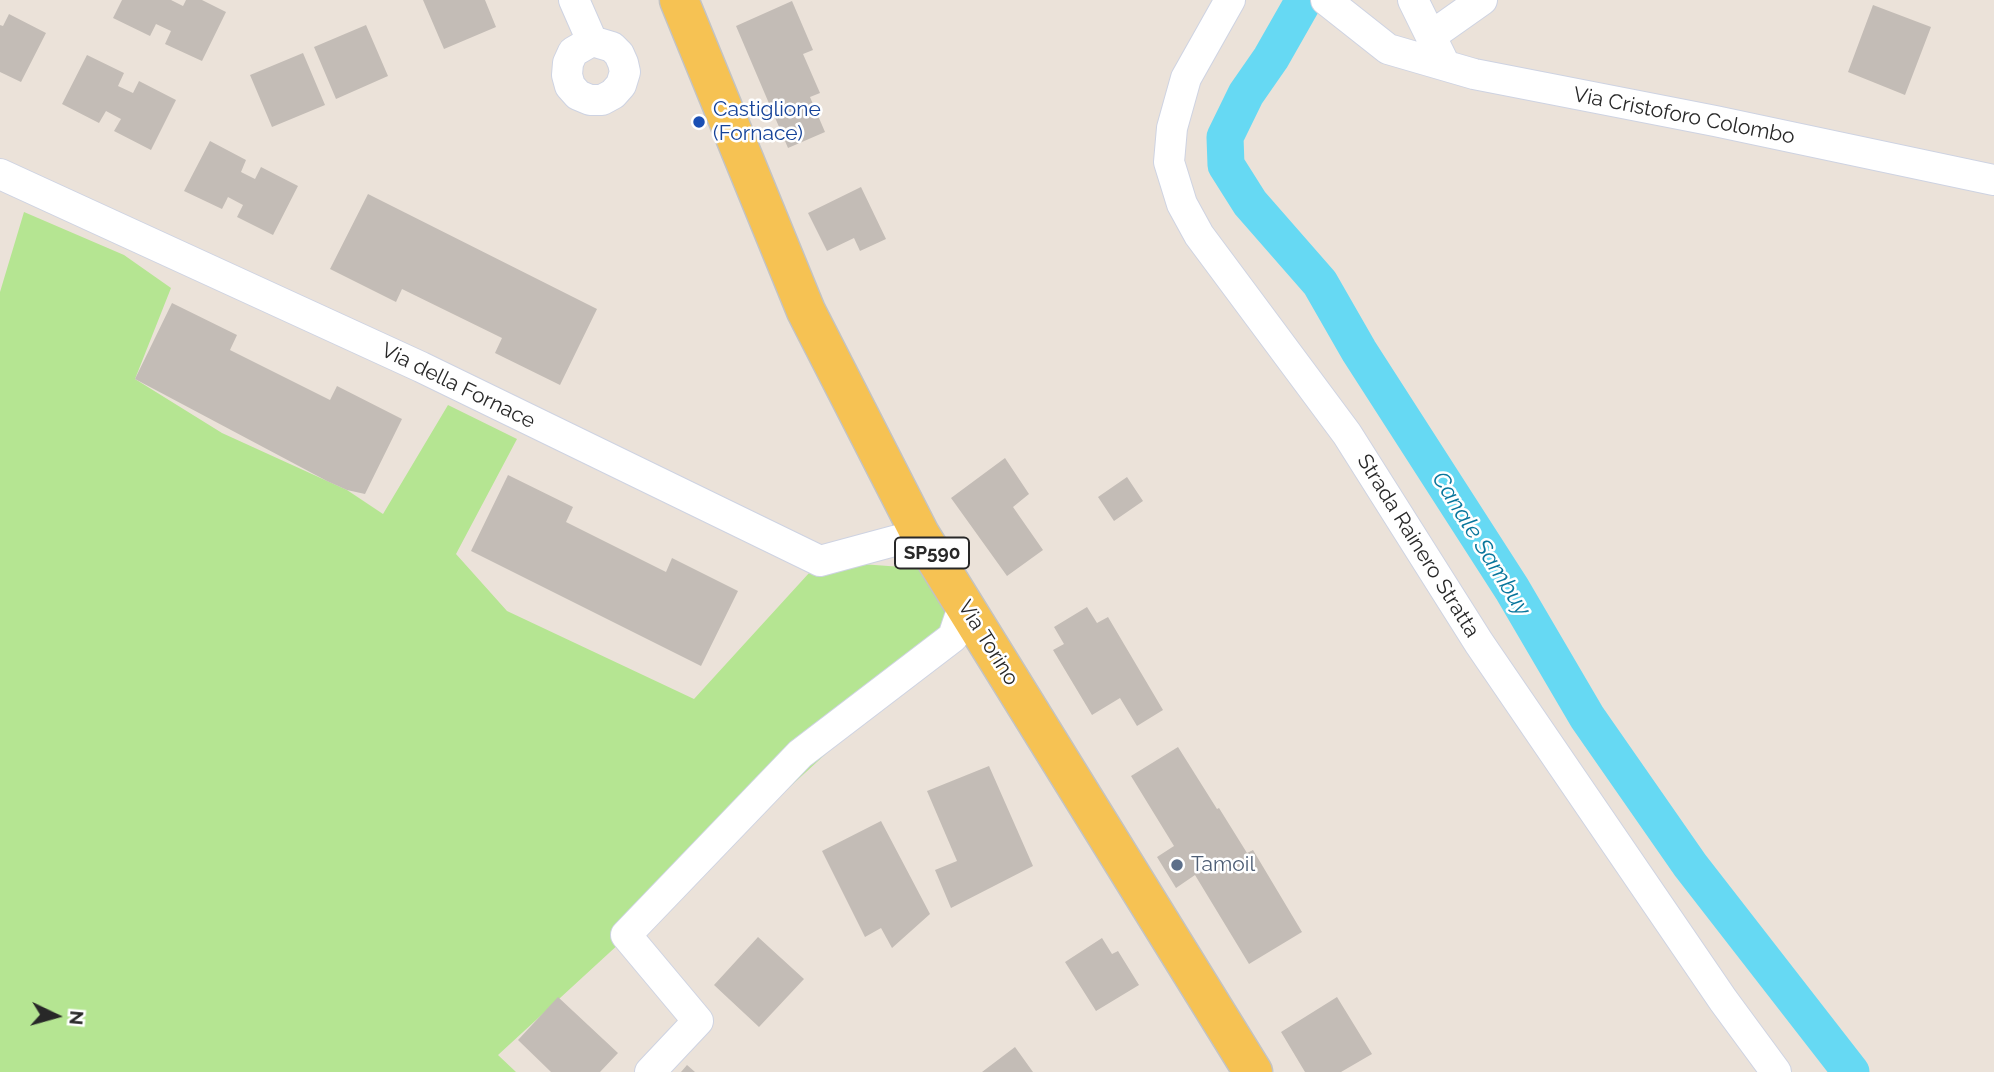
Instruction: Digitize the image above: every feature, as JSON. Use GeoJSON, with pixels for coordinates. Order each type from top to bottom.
{"type":"FeatureCollection","features":[{"type":"Feature","properties":{"kind":"main road","name":"Via Torino"},"geometry":{"type":"LineString","coordinates":[[679,0],[806,310],[920,534],[1252,1072]]}},
{"type":"Feature","properties":{"kind":"street"},"geometry":{"type":"LineString","coordinates":[[574,0],[592,41]]}},
{"type":"Feature","properties":{"kind":"street","name":"Strada Rainero Stratta"},"geometry":{"type":"LineString","coordinates":[[1230,0],[1186,78],[1172,128],[1169,162],[1182,204],[1199,235],[1347,434],[1479,643],[1723,1000],[1776,1072]]}},
{"type":"Feature","properties":{"kind":"street"},"geometry":{"type":"LineString","coordinates":[[1326,0],[1388,49],[1445,65]]}},
{"type":"Feature","properties":{"kind":"street"},"geometry":{"type":"LineString","coordinates":[[1413,0],[1445,65]]}},
{"type":"Feature","properties":{"kind":"street"},"geometry":{"type":"LineString","coordinates":[[1431,36],[1482,0]]}},
{"type":"Feature","properties":{"kind":"street","name":"Via Cristoforo Colombo"},"geometry":{"type":"LineString","coordinates":[[1445,65],[1474,74],[1994,180]]}},
{"type":"Feature","properties":{"kind":"street","name":"Via della Fornace"},"geometry":{"type":"LineString","coordinates":[[0,174],[421,367],[820,561],[920,534]]}},
{"type":"Feature","properties":{"kind":"street"},"geometry":{"type":"LineString","coordinates":[[650,1072],[698,1021],[626,935],[800,754],[953,637],[964,604]]}},
{"type":"Feature","properties":{"kind":"green space"},"geometry":{"type":"Polygon","coordinates":[[[24,212],[124,255],[171,288],[135,379],[222,433],[347,490],[383,514],[448,405],[517,439],[456,554],[507,611],[694,699],[820,561],[943,570],[953,637],[498,1055],[516,1072],[0,1072],[0,292],[24,212]]]}},
{"type":"Feature","properties":{"kind":"building"},"geometry":{"type":"Polygon","coordinates":[[[122,0],[171,0],[183,6],[186,0],[202,0],[226,12],[202,61],[165,44],[171,31],[156,24],[150,36],[113,18],[122,0]]]}},
{"type":"Feature","properties":{"kind":"building"},"geometry":{"type":"Polygon","coordinates":[[[423,0],[485,0],[496,27],[444,49],[423,0]]]}},
{"type":"Feature","properties":{"kind":"building"},"geometry":{"type":"Polygon","coordinates":[[[792,1],[813,50],[803,54],[820,93],[810,97],[825,132],[788,148],[736,26],[792,1]]]}},
{"type":"Feature","properties":{"kind":"building"},"geometry":{"type":"Polygon","coordinates":[[[1873,5],[1931,27],[1905,95],[1848,72],[1873,5]]]}},
{"type":"Feature","properties":{"kind":"building"},"geometry":{"type":"Polygon","coordinates":[[[9,14],[46,33],[21,82],[0,72],[0,25],[3,26],[9,14]]]}},
{"type":"Feature","properties":{"kind":"building"},"geometry":{"type":"Polygon","coordinates":[[[366,25],[388,76],[336,99],[314,47],[366,25]]]}},
{"type":"Feature","properties":{"kind":"building"},"geometry":{"type":"Polygon","coordinates":[[[303,53],[325,105],[272,127],[250,75],[303,53]]]}},
{"type":"Feature","properties":{"kind":"building"},"geometry":{"type":"Polygon","coordinates":[[[87,55],[124,73],[118,86],[133,93],[139,81],[176,100],[151,150],[114,131],[121,119],[106,111],[99,123],[62,104],[87,55]]]}},
{"type":"Feature","properties":{"kind":"building"},"geometry":{"type":"Polygon","coordinates":[[[210,141],[246,160],[241,172],[255,179],[261,167],[298,186],[273,235],[237,217],[243,205],[228,197],[222,209],[184,191],[210,141]]]}},
{"type":"Feature","properties":{"kind":"building"},"geometry":{"type":"Polygon","coordinates":[[[861,187],[886,239],[860,251],[854,238],[827,251],[808,213],[861,187]]]}},
{"type":"Feature","properties":{"kind":"building"},"geometry":{"type":"Polygon","coordinates":[[[368,194],[597,309],[560,385],[495,353],[502,338],[402,289],[396,302],[330,269],[368,194]]]}},
{"type":"Feature","properties":{"kind":"building"},"geometry":{"type":"Polygon","coordinates":[[[172,303],[237,335],[230,350],[330,400],[337,386],[402,419],[365,494],[327,481],[135,379],[172,303]]]}},
{"type":"Feature","properties":{"kind":"building"},"geometry":{"type":"Polygon","coordinates":[[[1005,458],[1029,494],[1013,507],[1043,550],[1007,576],[951,498],[1005,458]]]}},
{"type":"Feature","properties":{"kind":"building"},"geometry":{"type":"Polygon","coordinates":[[[508,475],[573,507],[566,522],[666,572],[672,558],[738,591],[701,666],[471,551],[508,475]]]}},
{"type":"Feature","properties":{"kind":"building"},"geometry":{"type":"Polygon","coordinates":[[[1127,477],[1143,501],[1114,521],[1098,497],[1127,477]]]}},
{"type":"Feature","properties":{"kind":"building"},"geometry":{"type":"Polygon","coordinates":[[[1087,607],[1097,623],[1108,617],[1163,710],[1137,726],[1120,698],[1092,715],[1053,650],[1064,644],[1054,627],[1087,607]]]}},
{"type":"Feature","properties":{"kind":"building"},"geometry":{"type":"Polygon","coordinates":[[[1178,747],[1247,853],[1253,850],[1302,932],[1249,964],[1195,875],[1176,888],[1157,857],[1174,846],[1131,776],[1178,747]]]}},
{"type":"Feature","properties":{"kind":"building"},"geometry":{"type":"Polygon","coordinates":[[[989,766],[1033,866],[951,908],[935,870],[957,861],[927,791],[989,766]]]}},
{"type":"Feature","properties":{"kind":"building"},"geometry":{"type":"Polygon","coordinates":[[[881,821],[930,914],[892,948],[881,928],[865,937],[822,851],[881,821]]]}},
{"type":"Feature","properties":{"kind":"building"},"geometry":{"type":"Polygon","coordinates":[[[758,937],[804,979],[759,1027],[714,985],[758,937]]]}},
{"type":"Feature","properties":{"kind":"building"},"geometry":{"type":"Polygon","coordinates":[[[1102,938],[1112,954],[1118,951],[1139,985],[1096,1011],[1065,962],[1102,938]]]}},
{"type":"Feature","properties":{"kind":"building"},"geometry":{"type":"Polygon","coordinates":[[[558,997],[618,1053],[600,1072],[551,1072],[518,1040],[558,997]]]}},
{"type":"Feature","properties":{"kind":"building"},"geometry":{"type":"Polygon","coordinates":[[[1337,997],[1372,1054],[1341,1072],[1305,1072],[1281,1032],[1337,997]]]}},
{"type":"Feature","properties":{"kind":"building"},"geometry":{"type":"Polygon","coordinates":[[[1015,1047],[1033,1072],[982,1072],[1015,1047]]]}},
{"type":"Feature","properties":{"kind":"building"},"geometry":{"type":"Polygon","coordinates":[[[687,1065],[695,1072],[681,1072],[687,1065]]]}},
{"type":"Feature","properties":{"kind":"waterway","name":"Canale Sambuy"},"geometry":{"type":"LineString","coordinates":[[1304,0],[1271,58],[1246,94],[1225,137],[1226,165],[1250,203],[1320,283],[1359,351],[1512,589],[1587,717],[1690,865],[1851,1072]]}},
{"type":"Feature","properties":{"kind":"place","name":"Castiglione (Fornace)"},"geometry":{"type":"Point","coordinates":[699,122]}},
{"type":"Feature","properties":{"kind":"place","name":"Tamoil"},"geometry":{"type":"Point","coordinates":[1177,865]}}]}
